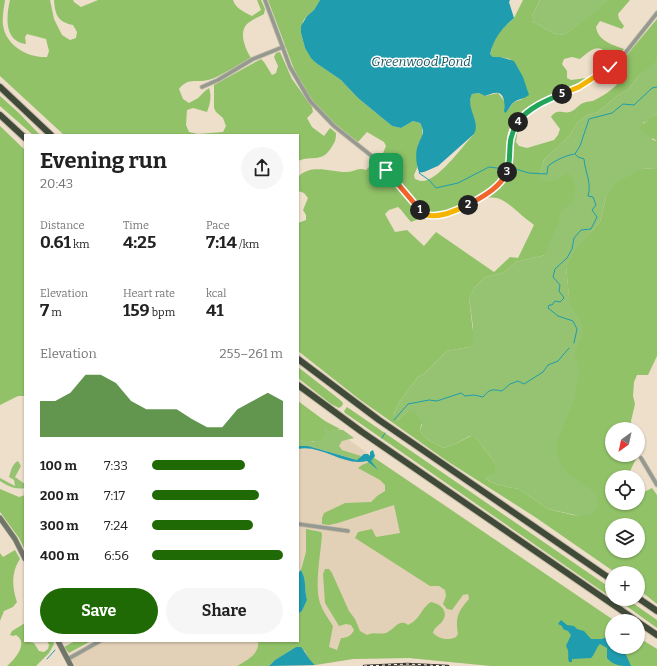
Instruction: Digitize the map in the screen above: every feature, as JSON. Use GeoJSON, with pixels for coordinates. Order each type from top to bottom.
{"type":"FeatureCollection","features":[{"type":"Feature","properties":{"kind":"highway"},"geometry":{"type":"LineString","coordinates":[[0,87],[50,134]]}},
{"type":"Feature","properties":{"kind":"highway"},"geometry":{"type":"LineString","coordinates":[[0,115],[24,137]]}},
{"type":"Feature","properties":{"kind":"highway"},"geometry":{"type":"LineString","coordinates":[[299,360],[384,424],[605,575]]}},
{"type":"Feature","properties":{"kind":"highway"},"geometry":{"type":"LineString","coordinates":[[299,386],[362,432],[625,614]]}},
{"type":"Feature","properties":{"kind":"highway"},"geometry":{"type":"LineString","coordinates":[[645,603],[657,612]]}},
{"type":"Feature","properties":{"kind":"highway"},"geometry":{"type":"LineString","coordinates":[[645,627],[657,635]]}},
{"type":"Feature","properties":{"kind":"street"},"geometry":{"type":"LineString","coordinates":[[265,0],[290,67],[310,101],[338,130],[373,157],[386,170],[422,214],[434,216],[446,214],[467,206],[497,186],[505,178],[508,170],[510,140],[520,119],[539,104],[579,87],[610,67],[626,52],[657,13]]}},
{"type":"Feature","properties":{"kind":"street"},"geometry":{"type":"LineString","coordinates":[[202,88],[253,59],[283,47]]}},
{"type":"Feature","properties":{"kind":"street"},"geometry":{"type":"LineString","coordinates":[[643,462],[657,485]]}},
{"type":"Feature","properties":{"kind":"street"},"geometry":{"type":"LineString","coordinates":[[0,518],[15,539],[24,557]]}},
{"type":"Feature","properties":{"kind":"street"},"geometry":{"type":"LineString","coordinates":[[299,524],[348,531]]}},
{"type":"Feature","properties":{"kind":"street"},"geometry":{"type":"LineString","coordinates":[[59,642],[71,666]]}},
{"type":"Feature","properties":{"kind":"street"},"geometry":{"type":"LineString","coordinates":[[68,659],[98,642]]}},
{"type":"Feature","properties":{"kind":"shaded area"},"geometry":{"type":"Polygon","coordinates":[[[299,405],[605,616],[605,654],[645,654],[657,666],[491,666],[409,658],[353,659],[311,666],[75,666],[69,655],[93,642],[299,642],[299,405]]]}},
{"type":"Feature","properties":{"kind":"green space"},"geometry":{"type":"Polygon","coordinates":[[[0,0],[5,0],[3,25],[8,39],[13,45],[26,53],[40,57],[47,57],[49,51],[46,39],[27,34],[25,37],[26,44],[19,42],[10,33],[8,27],[8,14],[10,0],[50,0],[54,19],[62,35],[70,40],[76,38],[77,32],[73,25],[64,22],[58,17],[55,10],[54,0],[73,0],[81,7],[98,0],[233,0],[238,8],[252,16],[261,10],[257,0],[261,0],[265,9],[264,14],[247,24],[244,28],[243,37],[245,46],[251,58],[212,79],[192,81],[182,85],[179,89],[183,99],[189,103],[198,98],[209,88],[210,100],[207,112],[193,108],[187,110],[186,125],[189,132],[198,134],[63,134],[0,76],[0,0]]]}},
{"type":"Feature","properties":{"kind":"green space"},"geometry":{"type":"Polygon","coordinates":[[[268,0],[320,0],[314,10],[303,21],[301,33],[305,48],[316,63],[341,80],[358,98],[392,126],[401,128],[413,121],[420,123],[422,127],[422,139],[418,144],[417,168],[414,175],[415,179],[426,181],[433,177],[452,160],[474,134],[475,124],[470,104],[472,94],[479,93],[485,96],[498,93],[505,102],[504,111],[507,111],[514,102],[523,99],[510,59],[493,57],[490,54],[494,41],[500,31],[514,18],[523,0],[540,0],[532,16],[532,21],[553,33],[564,35],[600,8],[606,0],[630,0],[618,14],[619,19],[624,26],[622,29],[600,21],[596,27],[597,32],[603,39],[624,49],[619,56],[613,56],[599,48],[588,52],[580,59],[572,57],[564,59],[562,64],[567,71],[567,78],[571,80],[586,78],[586,80],[536,102],[519,114],[510,127],[507,141],[505,168],[499,181],[493,188],[474,200],[454,209],[437,213],[430,212],[420,206],[378,158],[383,153],[386,146],[384,142],[367,132],[358,142],[341,131],[312,101],[294,69],[268,0]]]}},
{"type":"Feature","properties":{"kind":"green space"},"geometry":{"type":"Polygon","coordinates":[[[540,0],[606,0],[601,8],[564,35],[553,33],[532,21],[532,16],[540,0]]]}},
{"type":"Feature","properties":{"kind":"green space"},"geometry":{"type":"Polygon","coordinates":[[[657,19],[656,61],[637,78],[628,90],[617,96],[598,112],[587,115],[577,123],[570,135],[544,160],[540,174],[541,181],[556,180],[567,172],[575,182],[573,201],[560,213],[559,223],[552,236],[545,255],[516,262],[503,273],[485,277],[475,287],[469,298],[474,340],[469,347],[447,351],[424,374],[418,377],[400,401],[393,418],[398,420],[408,411],[413,411],[420,419],[420,430],[424,436],[430,441],[444,448],[471,436],[477,439],[495,463],[495,473],[486,478],[489,481],[498,485],[519,489],[548,509],[573,515],[586,516],[593,513],[598,506],[596,493],[571,476],[562,467],[557,453],[557,441],[573,403],[580,371],[575,355],[583,332],[580,319],[572,308],[569,297],[566,266],[576,249],[600,222],[606,198],[616,183],[641,169],[657,168],[657,356],[648,375],[637,375],[634,382],[633,396],[635,404],[631,422],[605,422],[605,462],[634,462],[630,470],[605,470],[605,510],[645,510],[645,492],[652,488],[657,495],[657,604],[645,595],[645,566],[606,566],[535,517],[447,461],[359,399],[299,352],[299,223],[306,220],[306,215],[303,210],[308,198],[304,193],[299,191],[299,176],[309,170],[315,169],[347,172],[360,169],[366,170],[372,164],[378,167],[392,180],[421,218],[411,222],[398,207],[389,210],[385,214],[395,232],[407,230],[424,246],[436,232],[494,272],[510,257],[518,258],[534,225],[502,200],[498,198],[484,199],[500,186],[510,174],[512,141],[516,127],[518,129],[516,142],[519,146],[527,148],[554,140],[560,129],[551,117],[553,114],[558,112],[570,112],[585,102],[594,101],[616,86],[619,78],[615,69],[657,19]]]}},
{"type":"Feature","properties":{"kind":"green space"},"geometry":{"type":"Polygon","coordinates":[[[280,52],[292,79],[312,107],[313,112],[307,118],[312,127],[324,136],[330,128],[336,133],[334,142],[328,153],[320,157],[299,161],[299,134],[198,134],[223,132],[226,126],[223,118],[214,108],[214,85],[261,59],[272,75],[276,73],[278,66],[274,57],[276,53],[280,52]]]}},
{"type":"Feature","properties":{"kind":"green space"},"geometry":{"type":"Polygon","coordinates":[[[657,59],[657,113],[651,119],[643,123],[653,140],[657,141],[657,168],[641,169],[606,198],[600,222],[566,266],[569,296],[582,295],[584,363],[594,480],[606,518],[605,522],[548,509],[519,489],[498,485],[489,481],[486,478],[491,475],[495,463],[477,439],[470,436],[444,448],[430,441],[424,436],[420,430],[422,425],[408,411],[398,420],[393,419],[393,415],[400,401],[418,377],[424,374],[447,351],[469,347],[473,327],[469,298],[475,287],[485,277],[503,273],[516,262],[545,255],[534,183],[540,177],[544,160],[570,135],[577,123],[587,115],[598,112],[617,96],[628,90],[637,78],[657,59]]]}},
{"type":"Feature","properties":{"kind":"green space"},"geometry":{"type":"Polygon","coordinates":[[[0,96],[39,134],[32,134],[0,106],[0,96]]]}},
{"type":"Feature","properties":{"kind":"green space"},"geometry":{"type":"Polygon","coordinates":[[[657,113],[657,141],[645,134],[640,128],[657,113]]]}},
{"type":"Feature","properties":{"kind":"green space"},"geometry":{"type":"Polygon","coordinates":[[[0,126],[24,149],[24,396],[18,396],[0,405],[0,126]]]}},
{"type":"Feature","properties":{"kind":"green space"},"geometry":{"type":"Polygon","coordinates":[[[299,368],[343,403],[339,408],[331,404],[299,379],[299,368]]]}},
{"type":"Feature","properties":{"kind":"green space"},"geometry":{"type":"Polygon","coordinates":[[[299,402],[325,421],[340,429],[330,431],[325,426],[325,434],[323,437],[316,441],[309,442],[299,440],[299,402]]]}},
{"type":"Feature","properties":{"kind":"green space"},"geometry":{"type":"Polygon","coordinates":[[[347,407],[605,584],[605,593],[345,413],[344,411],[347,407]]]}},
{"type":"Feature","properties":{"kind":"green space"},"geometry":{"type":"Polygon","coordinates":[[[325,426],[343,430],[354,438],[342,441],[339,446],[342,450],[361,456],[358,460],[308,446],[299,446],[299,440],[314,442],[325,426]]]}},
{"type":"Feature","properties":{"kind":"green space"},"geometry":{"type":"Polygon","coordinates":[[[373,457],[605,614],[605,654],[645,654],[645,641],[657,649],[657,666],[491,666],[409,658],[353,659],[315,665],[310,661],[305,651],[296,647],[275,660],[269,666],[237,666],[249,659],[255,653],[258,642],[299,642],[299,613],[302,611],[307,600],[304,578],[301,570],[306,552],[306,529],[321,532],[322,534],[318,592],[321,606],[333,626],[329,647],[337,650],[341,638],[349,636],[354,630],[351,625],[346,624],[339,626],[325,603],[323,574],[325,569],[329,569],[332,573],[349,611],[355,619],[360,631],[367,635],[372,633],[386,633],[399,624],[405,623],[408,625],[412,623],[431,602],[441,607],[445,612],[444,619],[433,633],[441,638],[447,639],[456,637],[458,634],[458,615],[462,607],[469,599],[468,594],[463,595],[452,610],[447,609],[443,604],[446,596],[445,590],[439,586],[430,586],[355,538],[358,532],[372,529],[376,537],[400,533],[394,505],[338,523],[329,525],[322,524],[324,513],[345,503],[371,502],[385,491],[385,485],[380,480],[358,468],[369,462],[372,466],[370,461],[373,457]]]}},
{"type":"Feature","properties":{"kind":"green space"},"geometry":{"type":"Polygon","coordinates":[[[18,461],[21,466],[15,477],[24,483],[24,488],[15,488],[0,481],[0,478],[15,486],[14,480],[9,477],[16,462],[18,461]]]}},
{"type":"Feature","properties":{"kind":"green space"},"geometry":{"type":"Polygon","coordinates":[[[0,489],[19,497],[24,495],[24,548],[19,538],[0,512],[0,489]]]}},
{"type":"Feature","properties":{"kind":"green space"},"geometry":{"type":"Polygon","coordinates":[[[15,550],[20,559],[15,569],[13,580],[17,602],[13,607],[4,611],[0,621],[0,553],[3,557],[15,550]]]}},
{"type":"Feature","properties":{"kind":"green space"},"geometry":{"type":"Polygon","coordinates":[[[626,606],[637,606],[657,620],[657,628],[645,619],[645,614],[638,614],[626,606]]]}},
{"type":"Feature","properties":{"kind":"green space"},"geometry":{"type":"Polygon","coordinates":[[[24,624],[24,642],[34,643],[39,651],[44,652],[48,649],[49,645],[48,642],[53,642],[54,644],[49,653],[36,666],[7,666],[17,655],[21,646],[20,638],[16,635],[10,635],[12,631],[24,624]]]}},
{"type":"Feature","properties":{"kind":"green space"},"geometry":{"type":"Polygon","coordinates":[[[73,642],[89,642],[69,653],[64,647],[73,642]]]}},
{"type":"Feature","properties":{"kind":"water","name":"Greenwood Pond"},"geometry":{"type":"Polygon","coordinates":[[[320,0],[510,0],[509,2],[514,18],[499,34],[490,54],[493,57],[500,57],[514,61],[523,77],[529,95],[514,102],[505,113],[504,99],[501,94],[494,93],[485,96],[479,93],[472,94],[470,104],[476,124],[474,134],[438,166],[425,172],[419,172],[416,155],[423,132],[420,123],[413,121],[401,128],[392,126],[358,98],[341,80],[316,63],[305,48],[301,33],[301,26],[320,0]]]}},
{"type":"Feature","properties":{"kind":"water"},"geometry":{"type":"Polygon","coordinates":[[[299,446],[308,446],[357,460],[364,454],[368,454],[370,456],[370,452],[373,450],[375,456],[371,461],[378,470],[367,461],[350,461],[307,448],[299,449],[299,446]]]}},
{"type":"Feature","properties":{"kind":"water"},"geometry":{"type":"Polygon","coordinates":[[[301,570],[304,577],[307,600],[302,611],[299,613],[299,572],[301,570]]]}},
{"type":"Feature","properties":{"kind":"water"},"geometry":{"type":"Polygon","coordinates":[[[561,620],[567,625],[574,626],[577,629],[584,631],[591,639],[605,638],[605,647],[600,644],[591,658],[572,659],[572,662],[569,662],[568,650],[566,646],[571,635],[558,624],[561,620]]]}},
{"type":"Feature","properties":{"kind":"water"},"geometry":{"type":"Polygon","coordinates":[[[296,647],[301,647],[315,665],[269,666],[275,660],[296,647]]]}},
{"type":"Feature","properties":{"kind":"water"},"geometry":{"type":"Polygon","coordinates":[[[607,654],[626,654],[631,666],[621,666],[612,663],[607,658],[607,654]]]}},
{"type":"Feature","properties":{"kind":"waterway"},"geometry":{"type":"LineString","coordinates":[[574,343],[577,329],[573,321],[558,316],[548,308],[549,305],[552,305],[555,301],[560,302],[564,298],[559,291],[560,285],[553,277],[555,269],[567,258],[572,249],[574,238],[581,230],[591,229],[597,217],[592,210],[596,205],[593,197],[588,196],[589,182],[584,159],[575,154],[580,146],[589,119],[612,113],[623,104],[634,105],[652,88],[657,87]]}},
{"type":"Feature","properties":{"kind":"waterway"},"geometry":{"type":"LineString","coordinates":[[512,168],[529,173],[547,174],[548,166],[560,158],[574,154]]}},
{"type":"Feature","properties":{"kind":"waterway"},"geometry":{"type":"LineString","coordinates":[[420,171],[419,173],[429,180],[436,188],[458,183],[489,167],[505,169]]}},
{"type":"Feature","properties":{"kind":"waterway"},"geometry":{"type":"LineString","coordinates":[[394,420],[408,404],[429,400],[437,401],[461,393],[465,396],[474,395],[483,397],[489,391],[502,391],[510,384],[518,381],[524,384],[543,372],[548,365],[558,361],[569,348]]}},
{"type":"Feature","properties":{"kind":"waterway"},"geometry":{"type":"LineString","coordinates":[[382,438],[385,433]]}},
{"type":"Feature","properties":{"kind":"waterway"},"geometry":{"type":"LineString","coordinates":[[47,659],[55,650]]}},
{"type":"Feature","properties":{"kind":"railway"},"geometry":{"type":"LineString","coordinates":[[364,666],[407,664],[448,666]]}},
{"type":"Feature","properties":{"kind":"route"},"geometry":{"type":"LineString","coordinates":[[386,170],[415,203],[422,214],[434,216],[446,214],[467,206],[485,195],[505,178],[508,170],[510,140],[520,119],[539,104],[579,87],[610,67]]}}]}
